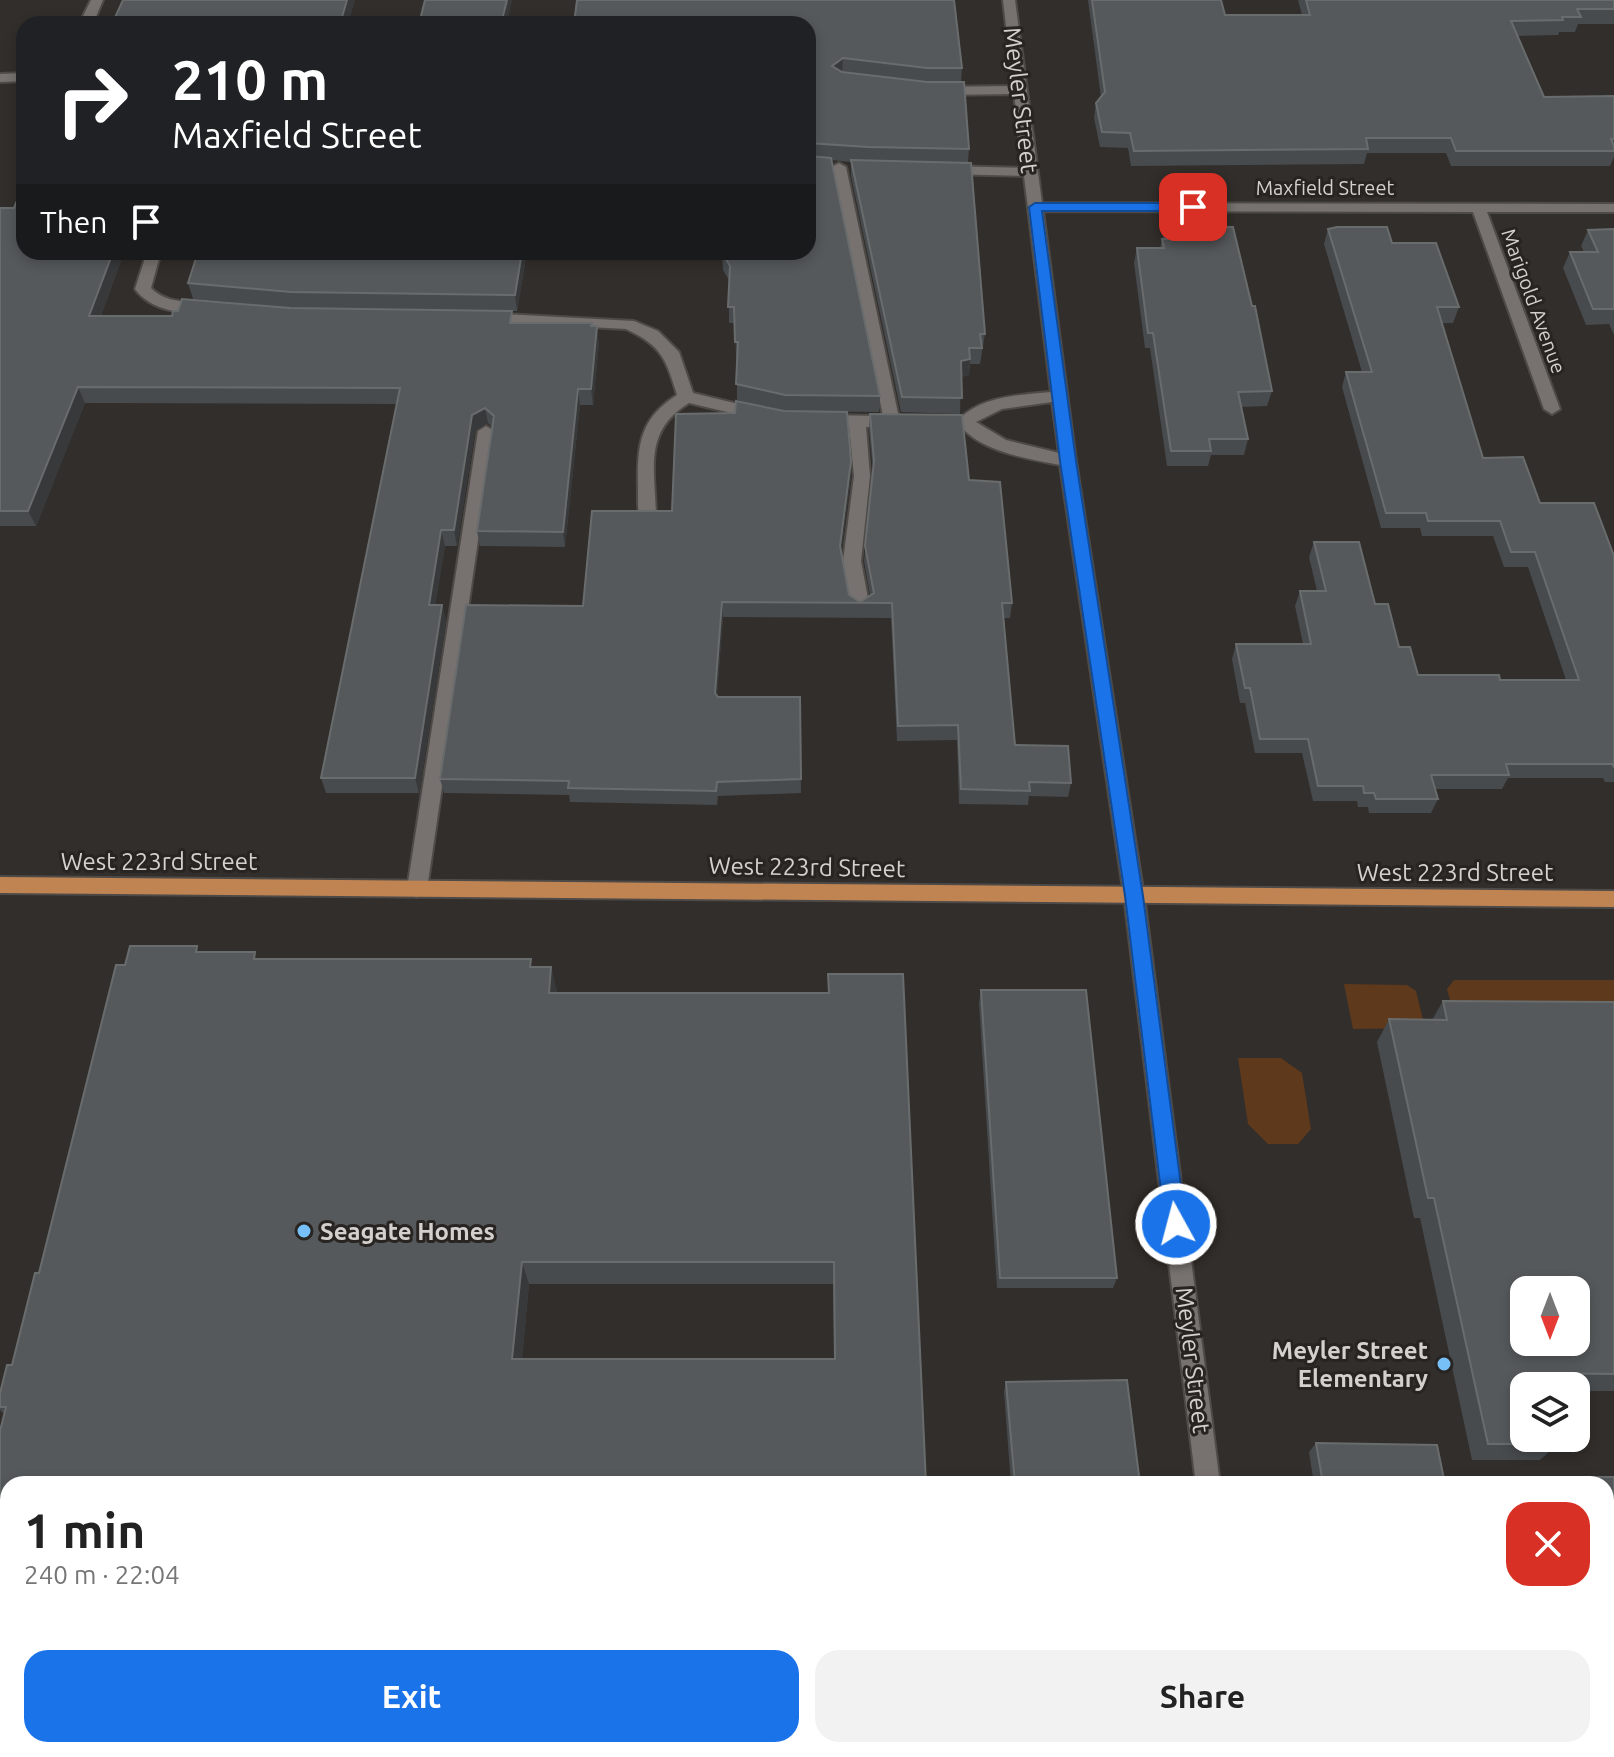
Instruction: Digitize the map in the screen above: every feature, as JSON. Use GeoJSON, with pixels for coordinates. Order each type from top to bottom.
{"type":"FeatureCollection","features":[{"type":"Feature","properties":{"kind":"main road","name":"West 223rd Street"},"geometry":{"type":"LineString","coordinates":[[0,885],[1614,899]]}},
{"type":"Feature","properties":{"kind":"street","name":"Meyler Street"},"geometry":{"type":"LineString","coordinates":[[1009,0],[1068,461],[1134,896],[1207,1476]]}},
{"type":"Feature","properties":{"kind":"street"},"geometry":{"type":"LineString","coordinates":[[926,91],[1020,90]]}},
{"type":"Feature","properties":{"kind":"street"},"geometry":{"type":"LineString","coordinates":[[800,419],[900,422],[839,167]]}},
{"type":"Feature","properties":{"kind":"street"},"geometry":{"type":"LineString","coordinates":[[930,170],[1031,172]]}},
{"type":"Feature","properties":{"kind":"street","name":"Maxfield Street"},"geometry":{"type":"LineString","coordinates":[[1035,207],[1614,208]]}},
{"type":"Feature","properties":{"kind":"street","name":"Marigold Avenue"},"geometry":{"type":"LineString","coordinates":[[1478,207],[1552,409]]}},
{"type":"Feature","properties":{"kind":"street"},"geometry":{"type":"LineString","coordinates":[[152,260],[143,289],[149,298],[162,304],[218,309]]}},
{"type":"Feature","properties":{"kind":"street"},"geometry":{"type":"LineString","coordinates":[[477,318],[629,324],[652,335],[673,356],[686,397]]}},
{"type":"Feature","properties":{"kind":"street"},"geometry":{"type":"LineString","coordinates":[[1060,396],[1009,401],[980,409],[958,422],[1003,445],[1068,461]]}},
{"type":"Feature","properties":{"kind":"street"},"geometry":{"type":"LineString","coordinates":[[647,516],[652,429],[661,414],[686,397],[774,417]]}},
{"type":"Feature","properties":{"kind":"street"},"geometry":{"type":"LineString","coordinates":[[857,421],[862,476],[852,561],[861,609]]}},
{"type":"Feature","properties":{"kind":"street"},"geometry":{"type":"LineString","coordinates":[[417,889],[486,431]]}},
{"type":"Feature","properties":{"kind":"shaded area"},"geometry":{"type":"Polygon","coordinates":[[[1454,980],[1614,980],[1614,1023],[1456,1023],[1447,989],[1454,980]]]}},
{"type":"Feature","properties":{"kind":"shaded area"},"geometry":{"type":"Polygon","coordinates":[[[1344,984],[1407,985],[1416,991],[1425,1028],[1353,1029],[1344,984]]]}},
{"type":"Feature","properties":{"kind":"shaded area"},"geometry":{"type":"Polygon","coordinates":[[[1238,1058],[1281,1058],[1302,1073],[1311,1129],[1298,1144],[1268,1144],[1248,1124],[1238,1058]]]}},
{"type":"Feature","properties":{"kind":"building"},"geometry":{"type":"Polygon","coordinates":[[[123,0],[347,0],[342,16],[116,16],[123,0]]]}},
{"type":"Feature","properties":{"kind":"building"},"geometry":{"type":"Polygon","coordinates":[[[425,0],[507,0],[503,16],[421,16],[425,0]]]}},
{"type":"Feature","properties":{"kind":"building"},"geometry":{"type":"Polygon","coordinates":[[[577,0],[954,0],[962,68],[927,68],[843,58],[832,66],[842,72],[927,82],[964,82],[969,149],[816,144],[816,16],[575,16],[577,0]]]}},
{"type":"Feature","properties":{"kind":"building"},"geometry":{"type":"Polygon","coordinates":[[[1092,0],[1221,0],[1225,15],[1310,15],[1306,0],[1614,0],[1614,9],[1577,9],[1581,17],[1511,21],[1544,97],[1614,96],[1614,139],[1611,139],[1614,151],[1456,151],[1451,138],[1366,138],[1368,149],[1134,151],[1130,133],[1102,132],[1096,103],[1105,92],[1092,0]]]}},
{"type":"Feature","properties":{"kind":"building"},"geometry":{"type":"Polygon","coordinates":[[[816,157],[831,158],[880,396],[785,395],[736,384],[738,342],[735,342],[734,307],[728,307],[730,266],[727,260],[816,260],[816,157]]]}},
{"type":"Feature","properties":{"kind":"building"},"geometry":{"type":"Polygon","coordinates":[[[851,160],[971,163],[985,334],[980,334],[982,348],[969,348],[970,359],[961,361],[962,398],[902,397],[851,160]]]}},
{"type":"Feature","properties":{"kind":"building"},"geometry":{"type":"Polygon","coordinates":[[[16,203],[16,260],[110,260],[89,316],[172,316],[173,311],[178,311],[182,299],[290,308],[512,311],[510,323],[592,323],[591,326],[597,326],[591,389],[578,389],[563,532],[477,531],[494,416],[485,408],[472,415],[454,530],[441,530],[429,605],[442,605],[415,778],[321,778],[400,388],[78,387],[28,511],[0,511],[0,208],[14,208],[16,203]]]}},
{"type":"Feature","properties":{"kind":"building"},"geometry":{"type":"Polygon","coordinates":[[[1165,227],[1233,227],[1252,306],[1255,306],[1272,391],[1238,392],[1248,439],[1209,439],[1211,451],[1171,451],[1153,333],[1148,333],[1137,248],[1164,248],[1162,239],[1167,239],[1165,227]]]}},
{"type":"Feature","properties":{"kind":"building"},"geometry":{"type":"Polygon","coordinates":[[[1387,227],[1392,243],[1436,243],[1459,307],[1437,307],[1483,458],[1523,457],[1540,503],[1594,503],[1614,556],[1614,767],[1612,764],[1506,764],[1509,775],[1431,775],[1438,799],[1376,799],[1374,793],[1364,793],[1363,786],[1318,786],[1308,739],[1260,739],[1250,688],[1245,688],[1236,644],[1311,644],[1300,591],[1326,591],[1314,542],[1359,542],[1375,604],[1388,604],[1399,647],[1410,647],[1418,675],[1499,675],[1500,680],[1579,680],[1535,552],[1511,552],[1500,521],[1428,521],[1426,513],[1386,513],[1346,372],[1372,372],[1328,229],[1387,227]]]}},
{"type":"Feature","properties":{"kind":"building"},"geometry":{"type":"Polygon","coordinates":[[[1614,229],[1614,309],[1593,309],[1570,252],[1598,252],[1588,230],[1614,229]]]}},
{"type":"Feature","properties":{"kind":"building"},"geometry":{"type":"Polygon","coordinates":[[[195,260],[521,260],[515,295],[291,292],[188,283],[195,260]]]}},
{"type":"Feature","properties":{"kind":"building"},"geometry":{"type":"Polygon","coordinates":[[[736,401],[784,411],[847,412],[851,461],[840,546],[849,595],[860,602],[874,593],[865,546],[874,461],[870,414],[962,415],[969,480],[1000,482],[1012,603],[1002,603],[1015,745],[1068,746],[1071,783],[1029,782],[1030,791],[961,789],[958,725],[898,726],[892,603],[722,602],[715,693],[718,697],[800,697],[801,779],[717,782],[716,791],[568,788],[569,781],[440,779],[466,605],[583,606],[592,511],[672,511],[676,414],[735,413],[736,401]]]}},
{"type":"Feature","properties":{"kind":"building"},"geometry":{"type":"Polygon","coordinates":[[[130,946],[197,946],[196,952],[255,952],[254,959],[531,959],[530,967],[551,967],[549,993],[829,993],[828,974],[903,974],[926,1476],[0,1476],[0,1431],[6,1407],[0,1407],[0,1393],[7,1365],[12,1365],[35,1273],[39,1273],[116,965],[125,965],[130,946]],[[522,1262],[512,1359],[835,1359],[834,1262],[522,1262]]]}},
{"type":"Feature","properties":{"kind":"building"},"geometry":{"type":"Polygon","coordinates":[[[981,990],[1086,990],[1117,1278],[1000,1278],[981,990]]]}},
{"type":"Feature","properties":{"kind":"building"},"geometry":{"type":"Polygon","coordinates":[[[1443,1001],[1614,1002],[1614,1374],[1510,1372],[1510,1444],[1488,1444],[1434,1198],[1428,1198],[1389,1019],[1447,1020],[1443,1001]]]}},
{"type":"Feature","properties":{"kind":"building"},"geometry":{"type":"Polygon","coordinates":[[[1127,1380],[1139,1476],[1014,1476],[1006,1382],[1127,1380]]]}},
{"type":"Feature","properties":{"kind":"building"},"geometry":{"type":"Polygon","coordinates":[[[1316,1443],[1437,1445],[1443,1476],[1322,1476],[1316,1443]]]}},
{"type":"Feature","properties":{"kind":"place","name":"Seagate Homes"},"geometry":{"type":"Point","coordinates":[304,1231]}},
{"type":"Feature","properties":{"kind":"place","name":"Meyler Street Elementary"},"geometry":{"type":"Point","coordinates":[1444,1364]}},
{"type":"Feature","properties":{"kind":"route"},"geometry":{"type":"LineString","coordinates":[[1176,1224],[1134,896],[1068,461],[1035,207],[1193,207]]}}]}
